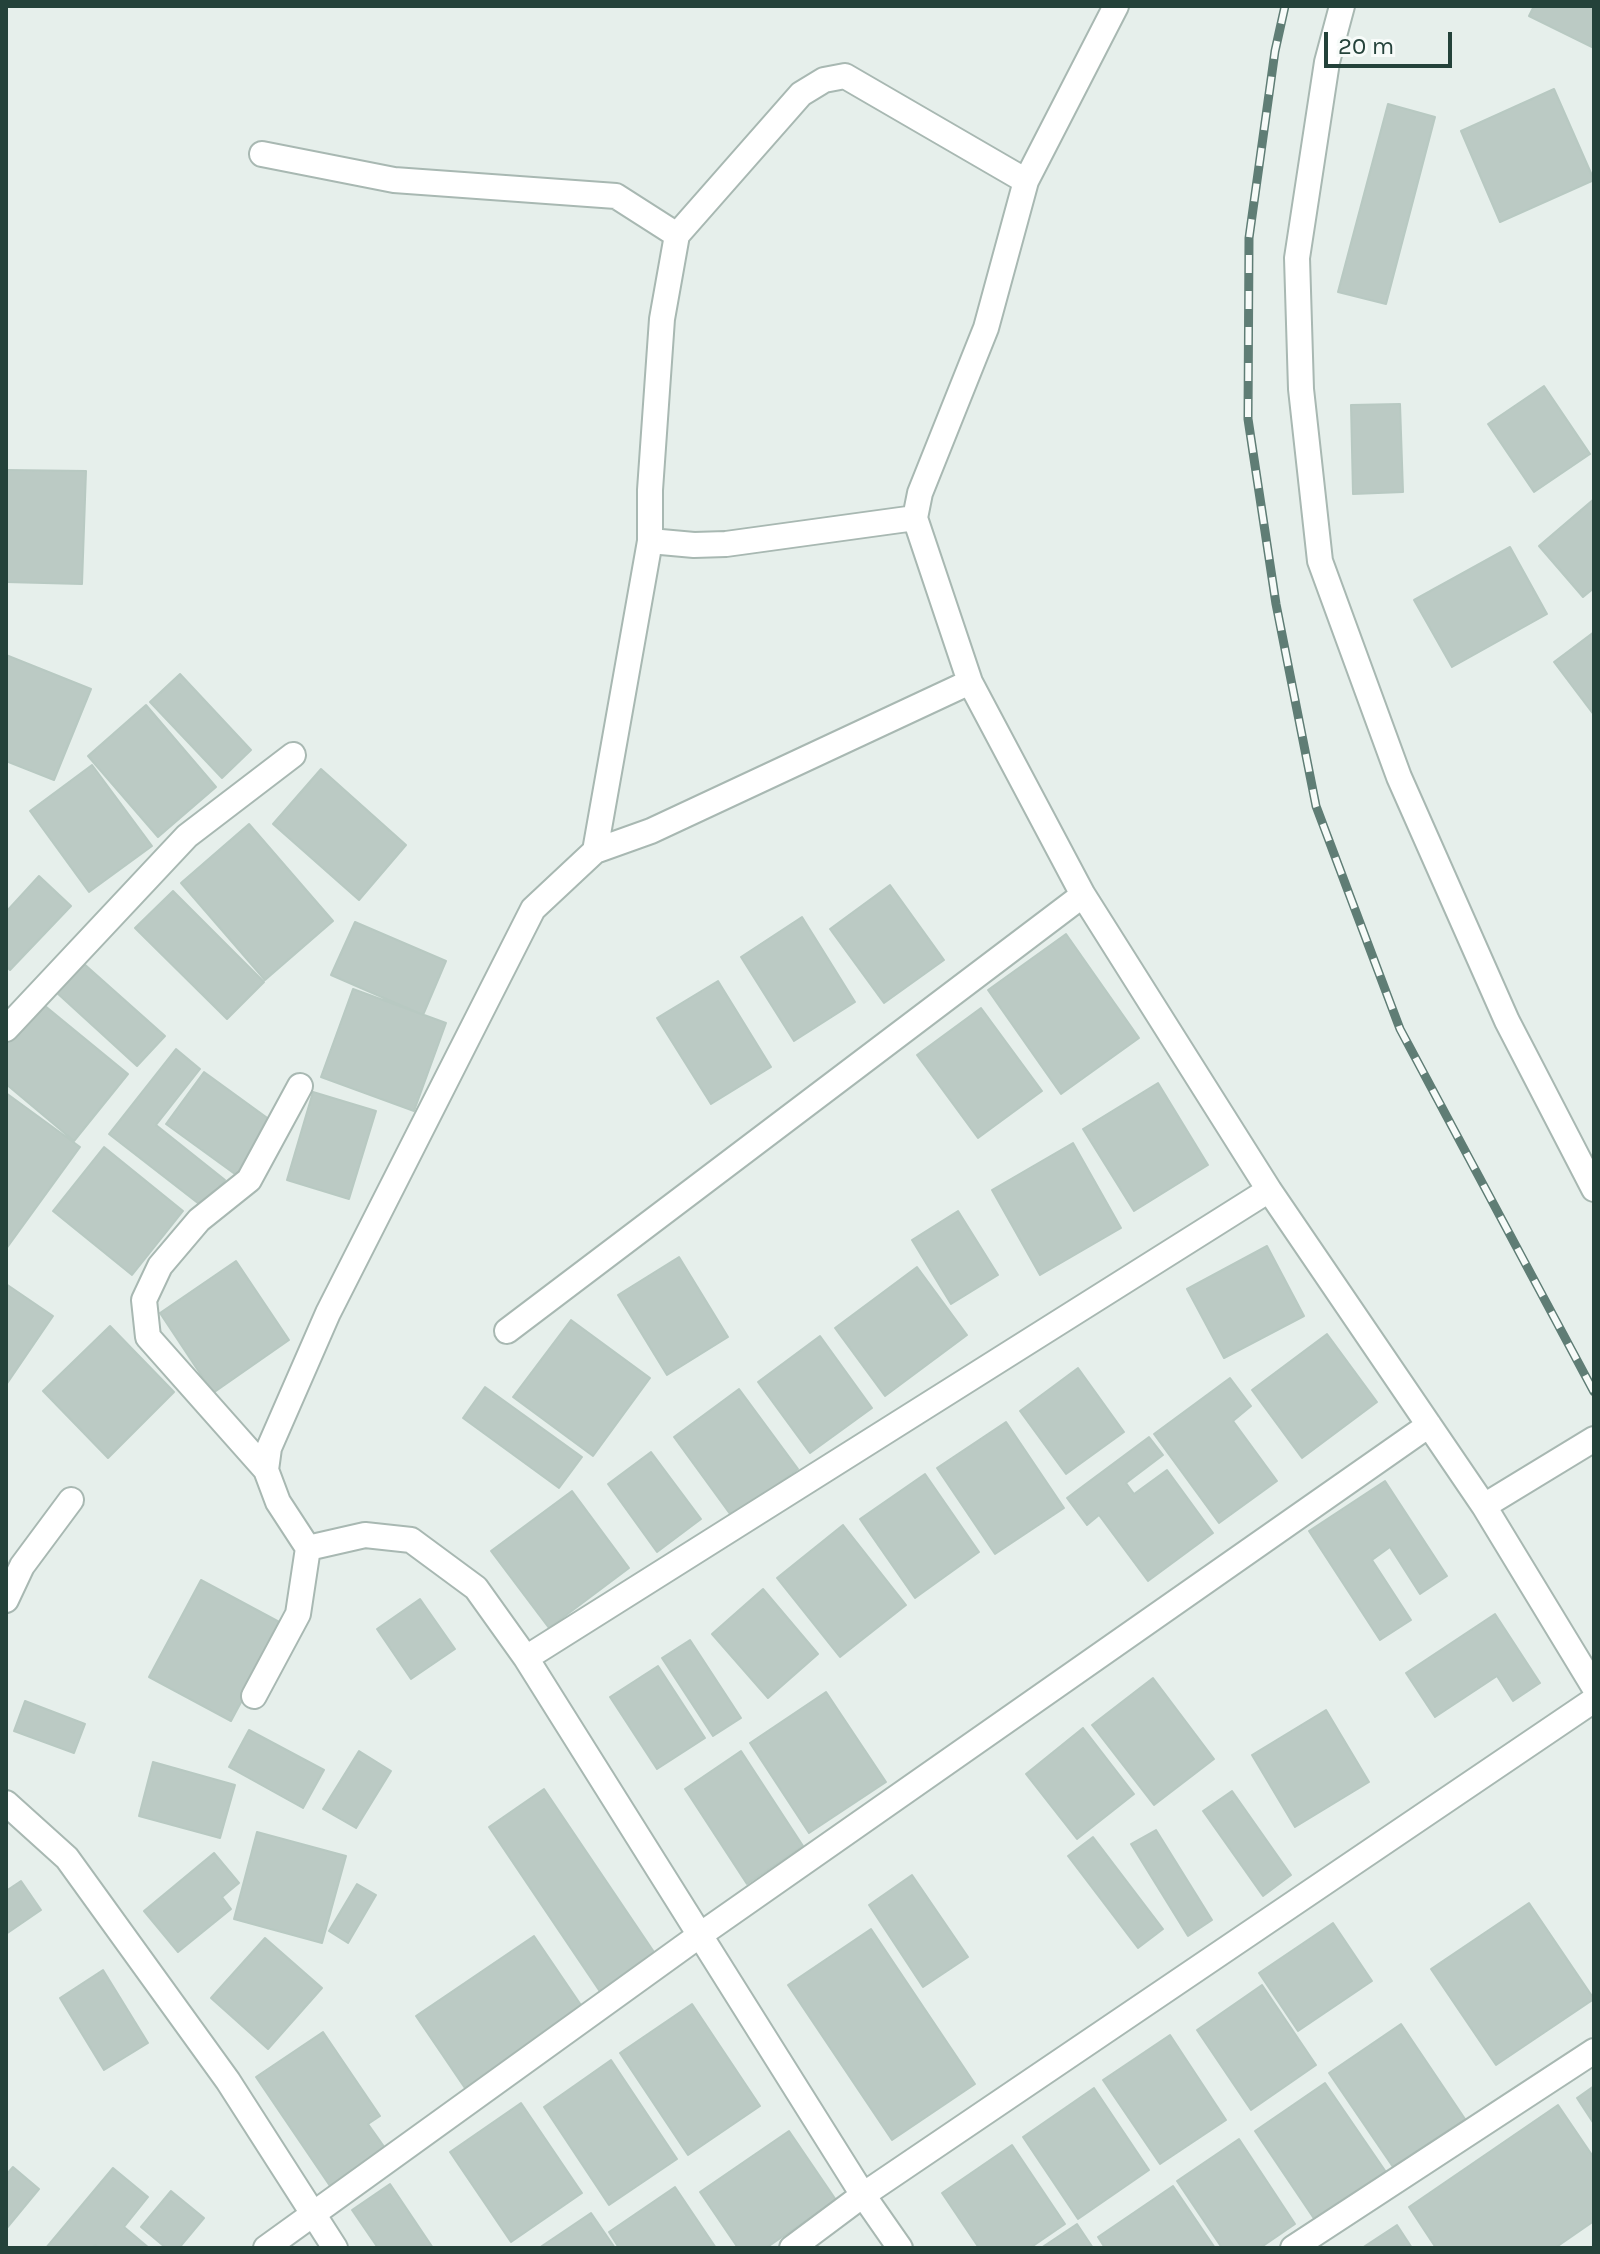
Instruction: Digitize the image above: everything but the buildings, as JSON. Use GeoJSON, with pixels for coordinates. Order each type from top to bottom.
{"type":"FeatureCollection","features":[{"type":"Feature","properties":{"kind":"street"},"geometry":{"type":"LineString","coordinates":[[1116,6],[1026,181],[986,328],[920,493],[915,518],[970,682],[1083,895],[1269,1190],[1484,1506],[1594,1687]]}},
{"type":"Feature","properties":{"kind":"street"},"geometry":{"type":"LineString","coordinates":[[1342,6],[1327,62],[1297,258],[1301,389],[1320,561],[1399,777],[1507,1021],[1594,1189]]}},
{"type":"Feature","properties":{"kind":"street"},"geometry":{"type":"LineString","coordinates":[[595,851],[650,541],[650,490],[662,319],[677,235],[801,94],[824,80],[845,76],[1026,181]]}},
{"type":"Feature","properties":{"kind":"street"},"geometry":{"type":"LineString","coordinates":[[262,154],[394,180],[616,196],[677,235]]}},
{"type":"Feature","properties":{"kind":"street"},"geometry":{"type":"LineString","coordinates":[[650,541],[726,544],[915,518]]}},
{"type":"Feature","properties":{"kind":"street"},"geometry":{"type":"LineString","coordinates":[[266,1470],[269,1448],[328,1313],[533,909],[595,851],[651,831],[970,682]]}},
{"type":"Feature","properties":{"kind":"street"},"geometry":{"type":"LineString","coordinates":[[6,1029],[187,836],[293,755]]}},
{"type":"Feature","properties":{"kind":"street"},"geometry":{"type":"LineString","coordinates":[[507,1331],[1083,895]]}},
{"type":"Feature","properties":{"kind":"street"},"geometry":{"type":"LineString","coordinates":[[254,1696],[298,1614],[308,1548],[278,1502],[266,1470],[148,1337],[144,1300],[160,1266],[199,1220],[249,1180],[300,1086]]}},
{"type":"Feature","properties":{"kind":"street"},"geometry":{"type":"LineString","coordinates":[[526,1658],[1269,1190]]}},
{"type":"Feature","properties":{"kind":"street"},"geometry":{"type":"LineString","coordinates":[[266,2248],[700,1935],[1429,1425]]}},
{"type":"Feature","properties":{"kind":"street"},"geometry":{"type":"LineString","coordinates":[[1484,1506],[1594,1439]]}},
{"type":"Feature","properties":{"kind":"street"},"geometry":{"type":"LineString","coordinates":[[6,1600],[22,1566],[71,1500]]}},
{"type":"Feature","properties":{"kind":"street"},"geometry":{"type":"LineString","coordinates":[[308,1548],[365,1535],[411,1540],[476,1588],[526,1658],[863,2195],[900,2248]]}},
{"type":"Feature","properties":{"kind":"street"},"geometry":{"type":"LineString","coordinates":[[792,2248],[863,2195],[1594,1700]]}},
{"type":"Feature","properties":{"kind":"street"},"geometry":{"type":"LineString","coordinates":[[6,1803],[67,1858],[228,2081],[335,2248]]}},
{"type":"Feature","properties":{"kind":"street"},"geometry":{"type":"LineString","coordinates":[[1293,2248],[1594,2051]]}},
{"type":"Feature","properties":{"kind":"railway"},"geometry":{"type":"LineString","coordinates":[[1285,6],[1275,51],[1249,238],[1248,419],[1276,604],[1316,806],[1400,1029],[1594,1392]]}}]}
